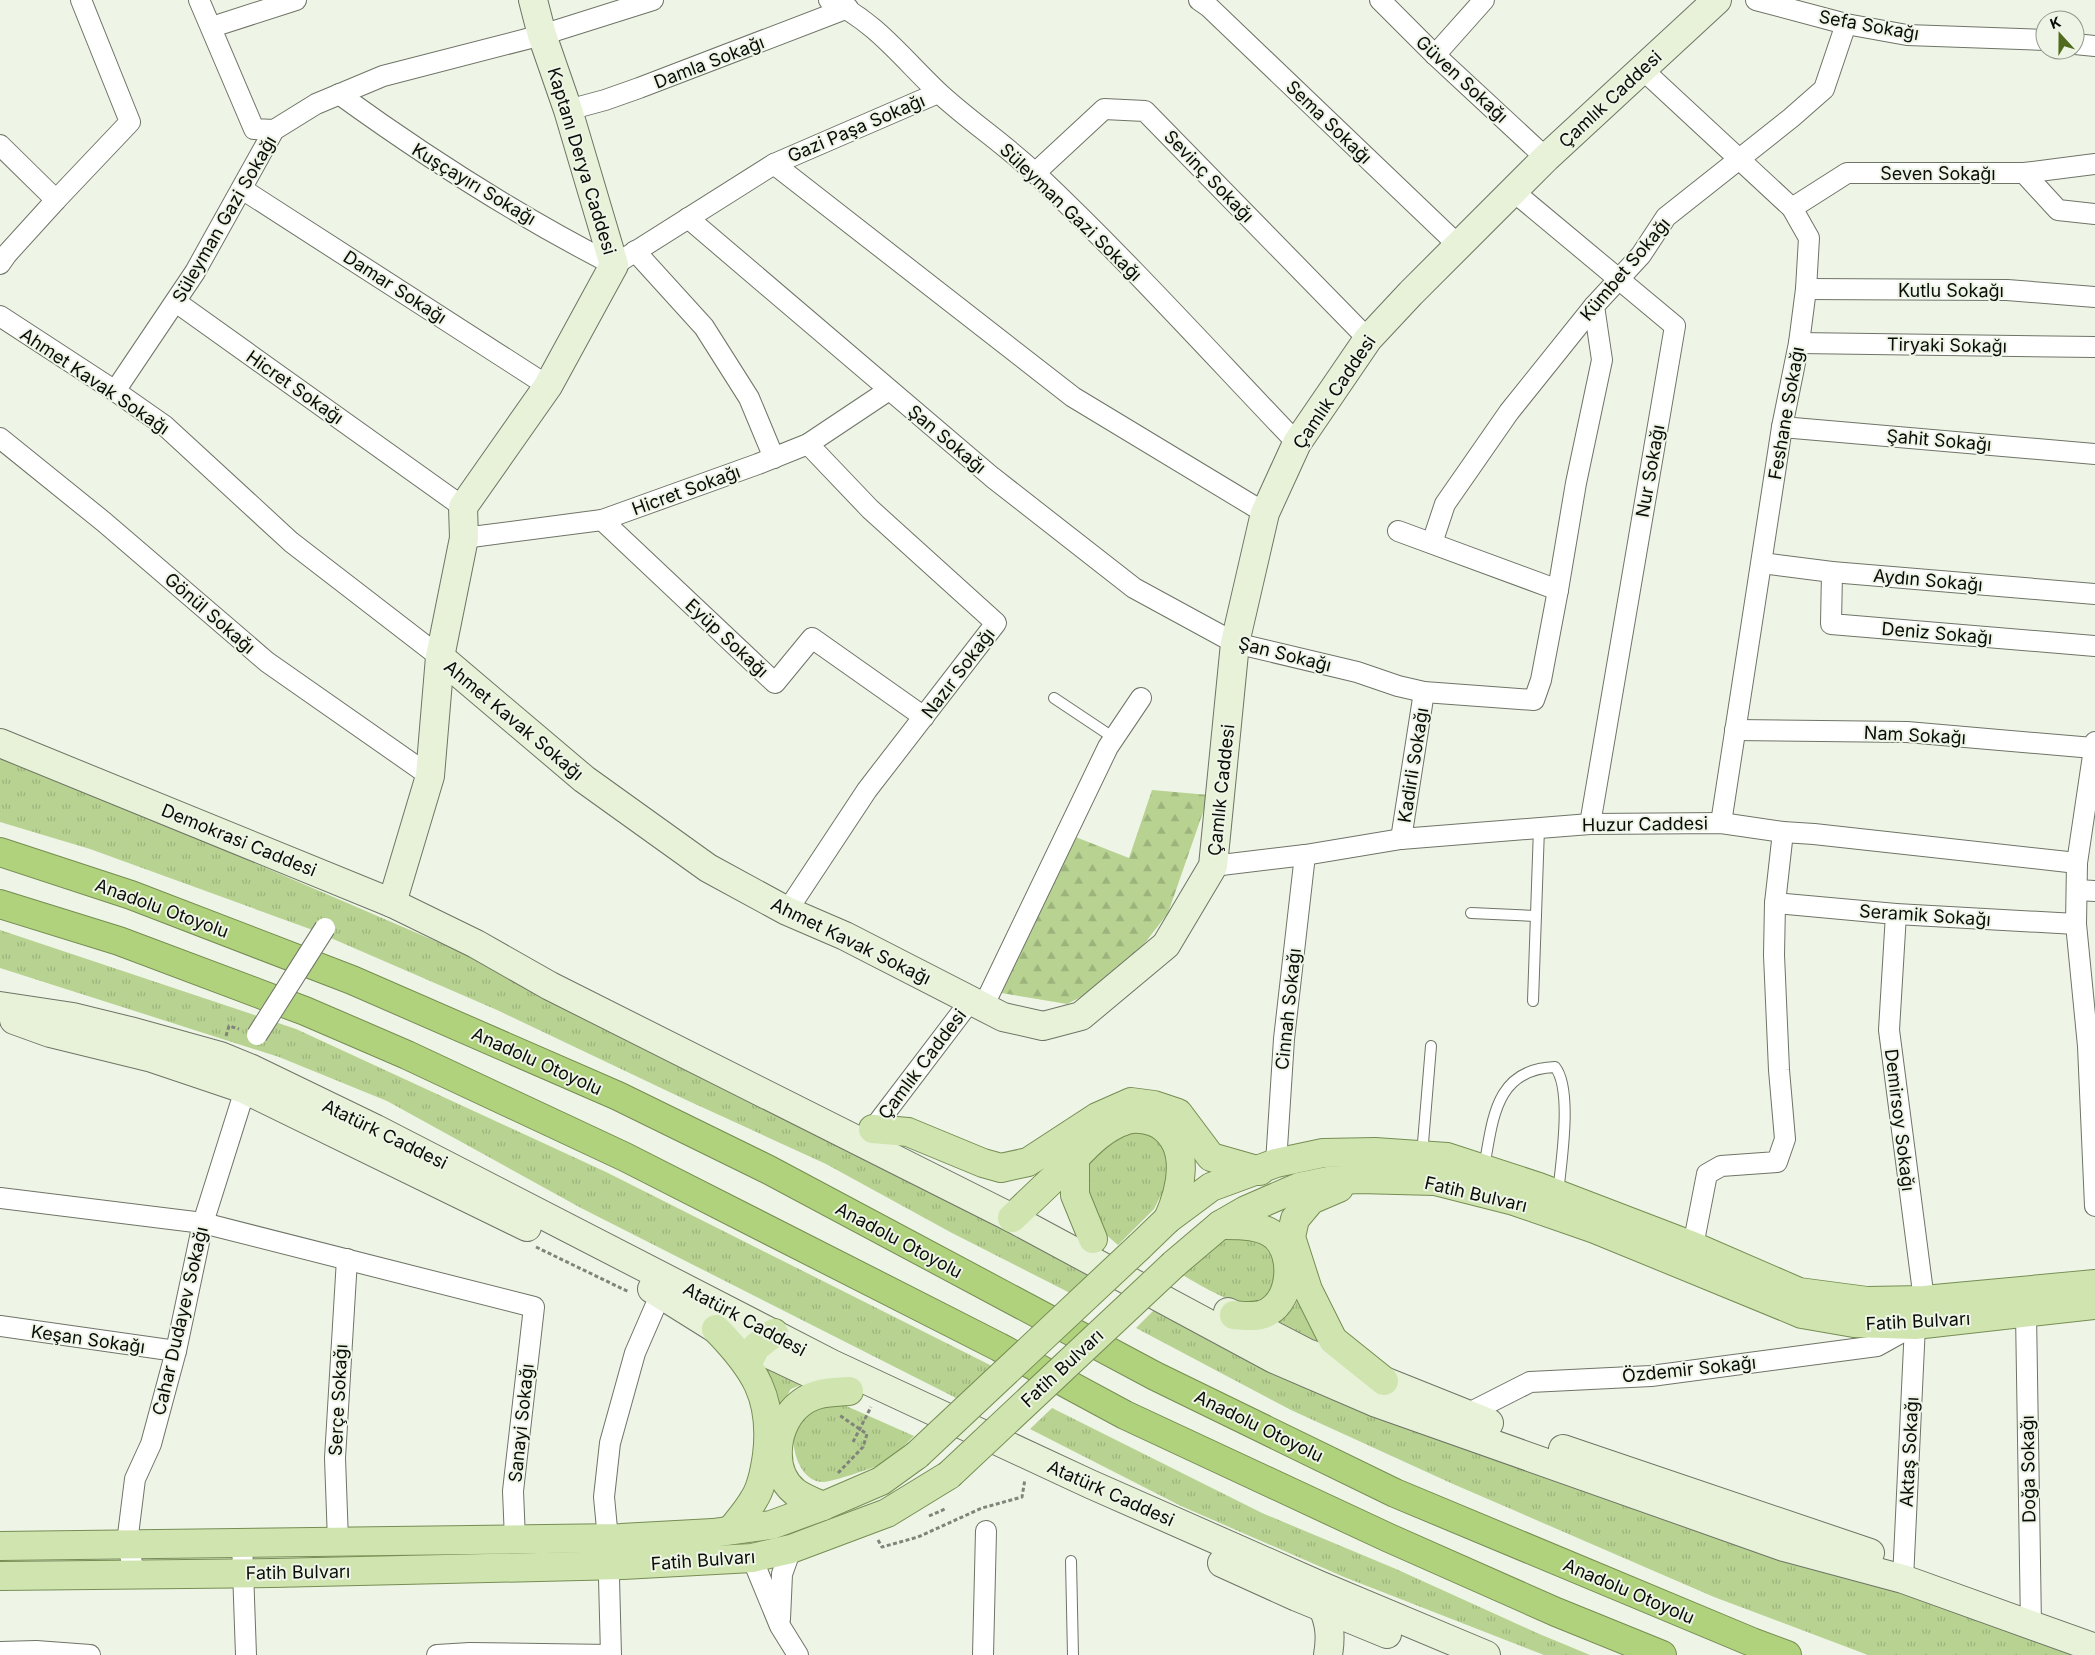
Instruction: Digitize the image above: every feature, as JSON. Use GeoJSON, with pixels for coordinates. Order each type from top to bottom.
{"type":"FeatureCollection","features":[{"type":"Feature","properties":{"kind":"highway","name":"Anadolu Otoyolu"},"geometry":{"type":"LineString","coordinates":[[0,852],[132,895],[352,980],[618,1096],[769,1170],[1155,1376],[1395,1493],[1787,1655]]}},
{"type":"Feature","properties":{"kind":"highway"},"geometry":{"type":"LineString","coordinates":[[0,904],[119,941],[305,1011],[407,1055],[625,1157],[999,1347],[1125,1415],[1389,1538],[1556,1612],[1662,1655]]}},
{"type":"Feature","properties":{"kind":"main road"},"geometry":{"type":"LineString","coordinates":[[873,1129],[908,1132],[983,1163],[1001,1168],[1028,1162],[1097,1117],[1131,1102],[1154,1105],[1178,1113],[1211,1157],[1268,1167]]}},
{"type":"Feature","properties":{"kind":"main road"},"geometry":{"type":"LineString","coordinates":[[1018,1211],[1097,1135],[1128,1120],[1152,1120],[1171,1132],[1178,1148],[1180,1186],[1168,1219]]}},
{"type":"Feature","properties":{"kind":"main road","name":"Fatih Bulvarı"},"geometry":{"type":"LineString","coordinates":[[0,1576],[243,1574],[609,1552],[731,1530],[771,1525],[823,1506],[881,1481],[918,1455],[1168,1219],[1211,1188],[1268,1167],[1323,1153],[1375,1152],[1447,1158],[1558,1194],[1693,1246],[1799,1292],[1867,1301],[1919,1312],[2026,1312],[2095,1305]]}},
{"type":"Feature","properties":{"kind":"main road"},"geometry":{"type":"LineString","coordinates":[[1075,1158],[1074,1195],[1093,1239]]}},
{"type":"Feature","properties":{"kind":"main road"},"geometry":{"type":"LineString","coordinates":[[1359,1180],[1311,1200],[1295,1219],[1291,1237],[1308,1290],[1333,1340],[1379,1392]]}},
{"type":"Feature","properties":{"kind":"main road","name":"Fatih Bulvarı"},"geometry":{"type":"LineString","coordinates":[[0,1546],[515,1539],[609,1552],[752,1558],[791,1550],[887,1513],[949,1475],[1174,1264],[1220,1225],[1246,1210],[1299,1187],[1328,1181],[1434,1181],[1514,1201],[1595,1229],[1802,1314],[1854,1324],[2095,1284]]}},
{"type":"Feature","properties":{"kind":"main road"},"geometry":{"type":"LineString","coordinates":[[1220,1225],[1258,1228],[1275,1236],[1284,1250],[1289,1271],[1286,1288],[1279,1303],[1267,1312],[1253,1316],[1234,1315]]}},
{"type":"Feature","properties":{"kind":"main road"},"geometry":{"type":"LineString","coordinates":[[716,1329],[740,1353],[759,1349],[762,1392],[767,1410],[769,1436],[766,1468],[755,1499],[731,1530]]}},
{"type":"Feature","properties":{"kind":"main road"},"geometry":{"type":"LineString","coordinates":[[823,1506],[795,1492],[786,1480],[778,1458],[779,1439],[786,1419],[801,1402],[822,1393],[849,1391]]}},
{"type":"Feature","properties":{"kind":"street"},"geometry":{"type":"LineString","coordinates":[[2,255],[130,122],[81,0]]}},
{"type":"Feature","properties":{"kind":"street"},"geometry":{"type":"LineString","coordinates":[[199,0],[254,129],[274,130]]}},
{"type":"Feature","properties":{"kind":"street"},"geometry":{"type":"LineString","coordinates":[[212,27],[296,0]]}},
{"type":"Feature","properties":{"kind":"street","name":"Kaptanı Derya Caddesi"},"geometry":{"type":"LineString","coordinates":[[463,507],[548,386],[625,258],[568,110],[542,35],[533,0]]}},
{"type":"Feature","properties":{"kind":"street","name":"Süleyman Gazi Sokağı"},"geometry":{"type":"LineString","coordinates":[[114,391],[195,272],[274,130],[316,104],[383,76],[542,35],[653,0]]}},
{"type":"Feature","properties":{"kind":"street","name":"Süleyman Gazi Sokağı"},"geometry":{"type":"LineString","coordinates":[[829,0],[848,8],[885,38],[938,93],[1035,173],[1096,233],[1297,443]]}},
{"type":"Feature","properties":{"kind":"street","name":"Sema Sokağı"},"geometry":{"type":"LineString","coordinates":[[1199,0],[1210,7],[1458,245]]}},
{"type":"Feature","properties":{"kind":"street","name":"Güven Sokağı"},"geometry":{"type":"LineString","coordinates":[[1380,0],[1546,158]]}},
{"type":"Feature","properties":{"kind":"street"},"geometry":{"type":"LineString","coordinates":[[1435,54],[1484,0]]}},
{"type":"Feature","properties":{"kind":"street","name":"Çamlık Caddesi"},"geometry":{"type":"LineString","coordinates":[[1081,1016],[1166,945],[1213,866],[1235,643],[1265,513],[1297,443],[1368,339],[1458,245],[1546,158],[1717,0]]}},
{"type":"Feature","properties":{"kind":"street","name":"Sefa Sokağı"},"geometry":{"type":"LineString","coordinates":[[1756,0],[1846,24],[1907,35],[2035,40]]}},
{"type":"Feature","properties":{"kind":"street","name":"Damla Sokağı"},"geometry":{"type":"LineString","coordinates":[[568,110],[639,88],[848,8]]}},
{"type":"Feature","properties":{"kind":"street","name":"Kümbet Sokağı"},"geometry":{"type":"LineString","coordinates":[[1432,543],[1445,504],[1509,412],[1594,306],[1641,255],[1666,217],[1791,118],[1824,89],[1846,24]]}},
{"type":"Feature","properties":{"kind":"street","name":"Feshane Sokağı"},"geometry":{"type":"LineString","coordinates":[[1642,69],[1792,208],[1809,238],[1806,289],[1799,343],[1782,427],[1721,823]]}},
{"type":"Feature","properties":{"kind":"street","name":"Gazi Paşa Sokağı"},"geometry":{"type":"LineString","coordinates":[[625,258],[774,164],[938,93]]}},
{"type":"Feature","properties":{"kind":"street","name":"Kuşçayırı Sokağı"},"geometry":{"type":"LineString","coordinates":[[339,94],[398,137],[577,246],[625,258]]}},
{"type":"Feature","properties":{"kind":"street","name":"Sevinç Sokağı"},"geometry":{"type":"LineString","coordinates":[[1035,173],[1104,108],[1145,111],[1368,339]]}},
{"type":"Feature","properties":{"kind":"street"},"geometry":{"type":"LineString","coordinates":[[0,145],[56,200]]}},
{"type":"Feature","properties":{"kind":"street"},"geometry":{"type":"LineString","coordinates":[[774,164],[1073,397],[1265,513]]}},
{"type":"Feature","properties":{"kind":"street","name":"Seven Sokağı"},"geometry":{"type":"LineString","coordinates":[[1792,208],[1847,173],[2024,173],[2095,164]]}},
{"type":"Feature","properties":{"kind":"street"},"geometry":{"type":"LineString","coordinates":[[2024,173],[2058,210],[2095,214]]}},
{"type":"Feature","properties":{"kind":"street","name":"Damar Sokağı"},"geometry":{"type":"LineString","coordinates":[[242,188],[548,386]]}},
{"type":"Feature","properties":{"kind":"street","name":"Nur Sokağı"},"geometry":{"type":"LineString","coordinates":[[1514,191],[1675,326],[1590,824]]}},
{"type":"Feature","properties":{"kind":"street","name":"Şan Sokağı"},"geometry":{"type":"LineString","coordinates":[[688,218],[992,477],[1134,588],[1235,643],[1357,672],[1398,686],[1424,692],[1534,700],[1541,680],[1576,483],[1602,360],[1594,306]]}},
{"type":"Feature","properties":{"kind":"street"},"geometry":{"type":"LineString","coordinates":[[625,258],[704,327],[749,398],[774,458]]}},
{"type":"Feature","properties":{"kind":"street","name":"Kutlu Sokağı"},"geometry":{"type":"LineString","coordinates":[[1806,289],[2007,290],[2095,297]]}},
{"type":"Feature","properties":{"kind":"street","name":"Hicret Sokağı"},"geometry":{"type":"LineString","coordinates":[[176,302],[463,507]]}},
{"type":"Feature","properties":{"kind":"street","name":"Ahmet Kavak Sokağı"},"geometry":{"type":"LineString","coordinates":[[0,316],[165,426],[291,542],[440,656],[584,779],[708,868],[787,911],[845,936],[1003,1017],[1042,1026],[1081,1016]]}},
{"type":"Feature","properties":{"kind":"street","name":"Tiryaki Sokağı"},"geometry":{"type":"LineString","coordinates":[[1799,343],[2095,347]]}},
{"type":"Feature","properties":{"kind":"street","name":"Hicret Sokağı"},"geometry":{"type":"LineString","coordinates":[[464,538],[602,520],[808,444],[888,390]]}},
{"type":"Feature","properties":{"kind":"street","name":"Şahit Sokağı"},"geometry":{"type":"LineString","coordinates":[[1782,427],[2095,454]]}},
{"type":"Feature","properties":{"kind":"street","name":"Gönül Sokağı"},"geometry":{"type":"LineString","coordinates":[[0,438],[104,522],[267,662],[430,776]]}},
{"type":"Feature","properties":{"kind":"street","name":"Nazır Sokağı"},"geometry":{"type":"LineString","coordinates":[[787,911],[867,790],[996,622],[870,509],[808,444]]}},
{"type":"Feature","properties":{"kind":"street"},"geometry":{"type":"LineString","coordinates":[[392,903],[430,776],[440,656],[464,538],[463,507]]}},
{"type":"Feature","properties":{"kind":"street","name":"Eyüp Sokağı"},"geometry":{"type":"LineString","coordinates":[[602,520],[775,683],[812,638],[924,718]]}},
{"type":"Feature","properties":{"kind":"street"},"geometry":{"type":"LineString","coordinates":[[1398,531],[1558,590]]}},
{"type":"Feature","properties":{"kind":"street","name":"Aydın Sokağı"},"geometry":{"type":"LineString","coordinates":[[1762,563],[1832,572],[2095,594]]}},
{"type":"Feature","properties":{"kind":"street","name":"Deniz Sokağı"},"geometry":{"type":"LineString","coordinates":[[1832,572],[1831,624],[2095,646]]}},
{"type":"Feature","properties":{"kind":"street","name":"Kadirli Sokağı"},"geometry":{"type":"LineString","coordinates":[[1401,839],[1424,692]]}},
{"type":"Feature","properties":{"kind":"street","name":"Çamlık Caddesi"},"geometry":{"type":"LineString","coordinates":[[873,1129],[977,1003],[1108,747],[1141,698]]}},
{"type":"Feature","properties":{"kind":"street","name":"Nam Sokağı"},"geometry":{"type":"LineString","coordinates":[[1735,730],[1907,732],[2094,745]]}},
{"type":"Feature","properties":{"kind":"street","name":"Demokrasi Caddesi"},"geometry":{"type":"LineString","coordinates":[[0,743],[392,903],[476,944],[550,986],[1018,1211]]}},
{"type":"Feature","properties":{"kind":"street"},"geometry":{"type":"LineString","coordinates":[[2094,745],[2090,810],[2077,863],[2086,891],[2076,924],[2092,1075],[2095,1206]]}},
{"type":"Feature","properties":{"kind":"street","name":"Huzur Caddesi"},"geometry":{"type":"LineString","coordinates":[[1213,866],[1305,855],[1401,839],[1590,824],[1721,823],[1783,832],[2077,863]]}},
{"type":"Feature","properties":{"kind":"street"},"geometry":{"type":"LineString","coordinates":[[1693,1246],[1707,1174],[1721,1166],[1777,1162],[1785,1139],[1778,1070],[1774,956],[1775,903],[1783,832]]}},
{"type":"Feature","properties":{"kind":"street","name":"Cinnah Sokağı"},"geometry":{"type":"LineString","coordinates":[[1268,1167],[1305,855]]}},
{"type":"Feature","properties":{"kind":"street","name":"Seramik Sokağı"},"geometry":{"type":"LineString","coordinates":[[1775,903],[1896,914],[2076,924]]}},
{"type":"Feature","properties":{"kind":"street","name":"Demirsoy Sokağı"},"geometry":{"type":"LineString","coordinates":[[1896,914],[1889,1030],[1919,1312]]}},
{"type":"Feature","properties":{"kind":"street"},"geometry":{"type":"LineString","coordinates":[[257,1035],[325,928]]}},
{"type":"Feature","properties":{"kind":"street"},"geometry":{"type":"LineString","coordinates":[[476,944],[503,944],[873,1129],[1274,1360],[1379,1392],[1465,1415],[1872,1553],[1903,1579]]}},
{"type":"Feature","properties":{"kind":"street","name":"Atatürk Caddesi"},"geometry":{"type":"LineString","coordinates":[[0,1006],[73,1017],[220,1056],[248,1079],[660,1293],[716,1329]]}},
{"type":"Feature","properties":{"kind":"street","name":"Atatürk Caddesi"},"geometry":{"type":"LineString","coordinates":[[0,1014],[50,1033],[248,1079],[376,1129],[759,1349],[1323,1608],[1439,1655]]}},
{"type":"Feature","properties":{"kind":"street","name":"Cahar Dudayev Sokağı"},"geometry":{"type":"LineString","coordinates":[[135,1575],[127,1543],[135,1479],[151,1444],[176,1352],[203,1223],[248,1079]]}},
{"type":"Feature","properties":{"kind":"street"},"geometry":{"type":"LineString","coordinates":[[0,1198],[203,1223],[348,1259]]}},
{"type":"Feature","properties":{"kind":"street"},"geometry":{"type":"LineString","coordinates":[[1018,1211],[1093,1239],[1195,1297],[1234,1315],[1379,1392],[1784,1548],[1903,1579],[2095,1648]]}},
{"type":"Feature","properties":{"kind":"street","name":"Sanayi Sokağı"},"geometry":{"type":"LineString","coordinates":[[348,1259],[534,1306],[513,1491],[515,1539]]}},
{"type":"Feature","properties":{"kind":"street","name":"Serçe Sokağı"},"geometry":{"type":"LineString","coordinates":[[338,1541],[334,1458],[348,1259]]}},
{"type":"Feature","properties":{"kind":"street"},"geometry":{"type":"LineString","coordinates":[[437,1655],[470,1653],[611,1655],[609,1552],[604,1497],[610,1443],[635,1353],[660,1293]]}},
{"type":"Feature","properties":{"kind":"street","name":"Özdemir Sokağı"},"geometry":{"type":"LineString","coordinates":[[1465,1415],[1530,1382],[1651,1376],[1876,1346],[1919,1312]]}},
{"type":"Feature","properties":{"kind":"street","name":"Aktaş Sokağı"},"geometry":{"type":"LineString","coordinates":[[1903,1579],[1919,1312]]}},
{"type":"Feature","properties":{"kind":"street","name":"Doğa Sokağı"},"geometry":{"type":"LineString","coordinates":[[2026,1312],[2031,1625]]}},
{"type":"Feature","properties":{"kind":"street","name":"Keşan Sokağı"},"geometry":{"type":"LineString","coordinates":[[0,1326],[176,1352]]}},
{"type":"Feature","properties":{"kind":"street","name":"Atatürk Caddesi"},"geometry":{"type":"LineString","coordinates":[[759,1349],[832,1364],[1090,1484],[1319,1585],[1486,1655]]}},
{"type":"Feature","properties":{"kind":"street"},"geometry":{"type":"LineString","coordinates":[[983,1655],[986,1531]]}},
{"type":"Feature","properties":{"kind":"street"},"geometry":{"type":"LineString","coordinates":[[242,1542],[246,1655]]}},
{"type":"Feature","properties":{"kind":"street"},"geometry":{"type":"LineString","coordinates":[[780,1626],[782,1574],[791,1550]]}},
{"type":"Feature","properties":{"kind":"street"},"geometry":{"type":"LineString","coordinates":[[752,1558],[780,1626],[798,1655]]}},
{"type":"Feature","properties":{"kind":"street"},"geometry":{"type":"LineString","coordinates":[[1323,1608],[1329,1622],[1330,1639],[1328,1655]]}},
{"type":"Feature","properties":{"kind":"street"},"geometry":{"type":"LineString","coordinates":[[0,1652],[90,1655]]}},
{"type":"Feature","properties":{"kind":"lane"},"geometry":{"type":"LineString","coordinates":[[1054,698],[1114,738]]}},
{"type":"Feature","properties":{"kind":"lane"},"geometry":{"type":"LineString","coordinates":[[1533,1001],[1539,828]]}},
{"type":"Feature","properties":{"kind":"lane"},"geometry":{"type":"LineString","coordinates":[[1471,913],[1536,916]]}},
{"type":"Feature","properties":{"kind":"lane"},"geometry":{"type":"LineString","coordinates":[[1422,1155],[1431,1046]]}},
{"type":"Feature","properties":{"kind":"lane"},"geometry":{"type":"LineString","coordinates":[[1483,1169],[1497,1105],[1503,1093],[1521,1075],[1540,1068],[1555,1067],[1562,1082],[1564,1101],[1564,1138],[1558,1194]]}},
{"type":"Feature","properties":{"kind":"lane"},"geometry":{"type":"LineString","coordinates":[[1071,1561],[1073,1655]]}},
{"type":"Feature","properties":{"kind":"path"},"geometry":{"type":"LineString","coordinates":[[815,1396],[867,1434],[863,1447]]}},
{"type":"Feature","properties":{"kind":"path"},"geometry":{"type":"LineString","coordinates":[[853,1442],[874,1403]]}},
{"type":"Feature","properties":{"kind":"path"},"geometry":{"type":"LineString","coordinates":[[878,1539],[882,1547],[918,1537],[982,1508],[1022,1497],[1025,1472]]}},
{"type":"Feature","properties":{"kind":"green space"},"geometry":{"type":"Polygon","coordinates":[[[0,753],[498,968],[1097,1273],[1072,1294],[952,1233],[826,1164],[497,1010],[310,929],[90,849],[0,822],[0,753]]]}},
{"type":"Feature","properties":{"kind":"green space"},"geometry":{"type":"Polygon","coordinates":[[[1152,790],[1209,795],[1168,913],[1117,979],[1067,1004],[989,991],[1073,836],[1129,858],[1152,790]]]}},
{"type":"Feature","properties":{"kind":"green space"},"geometry":{"type":"Polygon","coordinates":[[[0,930],[296,1029],[606,1172],[996,1368],[960,1400],[581,1208],[387,1101],[279,1057],[0,968],[0,930]]]}},
{"type":"Feature","properties":{"kind":"green space"},"geometry":{"type":"Polygon","coordinates":[[[1125,1129],[1145,1131],[1167,1142],[1174,1169],[1154,1209],[1118,1245],[1096,1226],[1086,1198],[1085,1171],[1091,1156],[1125,1129]]]}},
{"type":"Feature","properties":{"kind":"green space"},"geometry":{"type":"Polygon","coordinates":[[[1240,1229],[1278,1248],[1272,1292],[1255,1301],[1247,1303],[1236,1302],[1179,1273],[1213,1238],[1240,1229]]]}},
{"type":"Feature","properties":{"kind":"green space"},"geometry":{"type":"Polygon","coordinates":[[[1300,1292],[1331,1350],[1268,1321],[1295,1306],[1300,1292]]]}},
{"type":"Feature","properties":{"kind":"green space"},"geometry":{"type":"Polygon","coordinates":[[[1156,1308],[1798,1559],[2087,1655],[1868,1655],[1714,1597],[1453,1484],[1291,1410],[1136,1328],[1156,1308]]]}},
{"type":"Feature","properties":{"kind":"green space"},"geometry":{"type":"Polygon","coordinates":[[[758,1356],[812,1380],[791,1389],[777,1412],[772,1382],[758,1356]]]}},
{"type":"Feature","properties":{"kind":"green space"},"geometry":{"type":"Polygon","coordinates":[[[835,1401],[914,1436],[883,1464],[829,1481],[814,1480],[806,1474],[800,1465],[796,1454],[794,1431],[797,1421],[803,1413],[814,1407],[835,1401]]]}},
{"type":"Feature","properties":{"kind":"green space"},"geometry":{"type":"Polygon","coordinates":[[[1052,1408],[1262,1513],[1396,1569],[1590,1655],[1544,1655],[1344,1577],[1181,1506],[1030,1429],[1052,1408]]]}}]}
